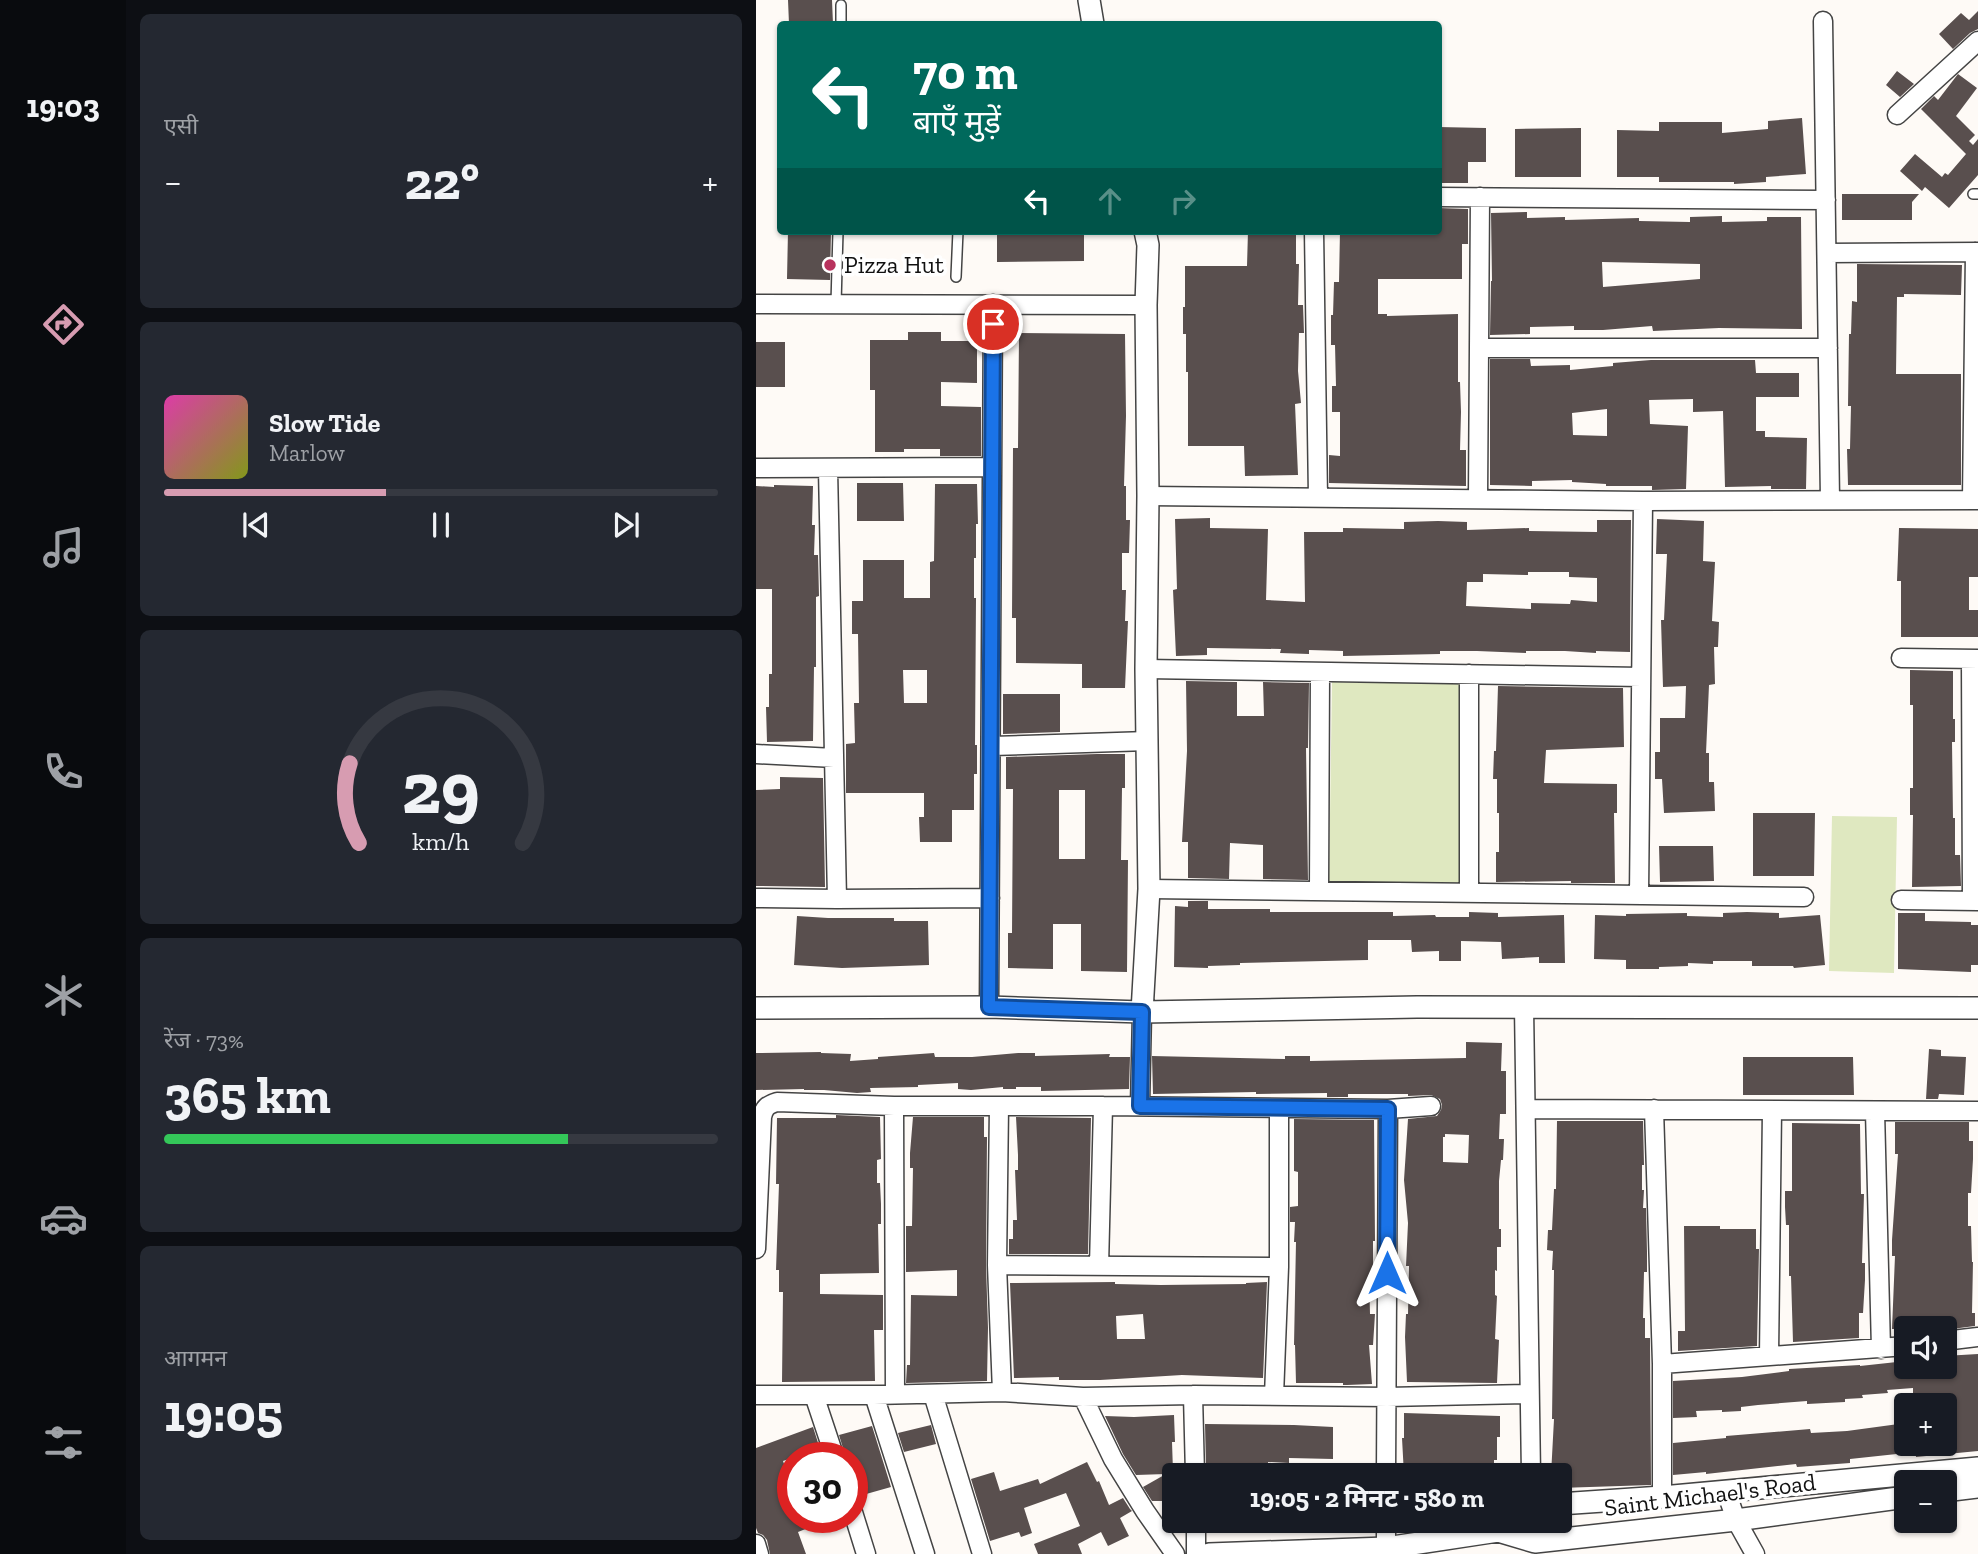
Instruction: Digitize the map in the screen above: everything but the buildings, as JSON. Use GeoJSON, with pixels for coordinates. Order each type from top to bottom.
{"type":"FeatureCollection","features":[{"type":"Feature","properties":{"kind":"street"},"geometry":{"type":"LineString","coordinates":[[1088,0],[1092,21]]}},
{"type":"Feature","properties":{"kind":"street"},"geometry":{"type":"LineString","coordinates":[[1824,20],[1830,500]]}},
{"type":"Feature","properties":{"kind":"street"},"geometry":{"type":"LineString","coordinates":[[1897,115],[1978,41]]}},
{"type":"Feature","properties":{"kind":"street"},"geometry":{"type":"LineString","coordinates":[[1442,197],[1826,200]]}},
{"type":"Feature","properties":{"kind":"street"},"geometry":{"type":"LineString","coordinates":[[1478,498],[1480,197]]}},
{"type":"Feature","properties":{"kind":"street"},"geometry":{"type":"LineString","coordinates":[[1140,1106],[1149,889],[1146,235]]}},
{"type":"Feature","properties":{"kind":"street"},"geometry":{"type":"LineString","coordinates":[[1314,235],[1318,497]]}},
{"type":"Feature","properties":{"kind":"street"},"geometry":{"type":"LineString","coordinates":[[1148,496],[1643,501],[1975,500],[1977,252],[1827,253]]}},
{"type":"Feature","properties":{"kind":"street"},"geometry":{"type":"LineString","coordinates":[[756,304],[1146,305]]}},
{"type":"Feature","properties":{"kind":"street"},"geometry":{"type":"LineString","coordinates":[[989,1007],[993,304]]}},
{"type":"Feature","properties":{"kind":"street"},"geometry":{"type":"LineString","coordinates":[[1479,348],[1828,348]]}},
{"type":"Feature","properties":{"kind":"street"},"geometry":{"type":"LineString","coordinates":[[756,468],[992,467]]}},
{"type":"Feature","properties":{"kind":"street"},"geometry":{"type":"LineString","coordinates":[[828,469],[837,900]]}},
{"type":"Feature","properties":{"kind":"street"},"geometry":{"type":"LineString","coordinates":[[1639,895],[1643,501]]}},
{"type":"Feature","properties":{"kind":"street"},"geometry":{"type":"LineString","coordinates":[[1901,658],[1975,659],[1975,901],[1901,900]]}},
{"type":"Feature","properties":{"kind":"street"},"geometry":{"type":"LineString","coordinates":[[1146,669],[1641,677]]}},
{"type":"Feature","properties":{"kind":"street"},"geometry":{"type":"LineString","coordinates":[[1319,891],[1320,672]]}},
{"type":"Feature","properties":{"kind":"street"},"geometry":{"type":"LineString","coordinates":[[1469,674],[1469,893]]}},
{"type":"Feature","properties":{"kind":"street"},"geometry":{"type":"LineString","coordinates":[[992,746],[1148,741]]}},
{"type":"Feature","properties":{"kind":"street"},"geometry":{"type":"LineString","coordinates":[[756,754],[834,758]]}},
{"type":"Feature","properties":{"kind":"street"},"geometry":{"type":"LineString","coordinates":[[1149,889],[1804,897]]}},
{"type":"Feature","properties":{"kind":"street"},"geometry":{"type":"LineString","coordinates":[[756,898],[990,898]]}},
{"type":"Feature","properties":{"kind":"street"},"geometry":{"type":"LineString","coordinates":[[756,1007],[989,1007],[1142,1012],[1417,1007],[1978,1009]]}},
{"type":"Feature","properties":{"kind":"street"},"geometry":{"type":"LineString","coordinates":[[1524,1007],[1531,1463]]}},
{"type":"Feature","properties":{"kind":"street"},"geometry":{"type":"LineString","coordinates":[[756,1249],[764,1109],[777,1102],[894,1106],[1388,1109],[1431,1106]]}},
{"type":"Feature","properties":{"kind":"street"},"geometry":{"type":"LineString","coordinates":[[894,1106],[895,1394]]}},
{"type":"Feature","properties":{"kind":"street"},"geometry":{"type":"LineString","coordinates":[[999,1106],[996,1265],[1002,1392]]}},
{"type":"Feature","properties":{"kind":"street"},"geometry":{"type":"LineString","coordinates":[[1099,1266],[1103,1106]]}},
{"type":"Feature","properties":{"kind":"street"},"geometry":{"type":"LineString","coordinates":[[1274,1396],[1279,1267],[1279,1108]]}},
{"type":"Feature","properties":{"kind":"street"},"geometry":{"type":"LineString","coordinates":[[1387,1463],[1388,1109]]}},
{"type":"Feature","properties":{"kind":"street"},"geometry":{"type":"LineString","coordinates":[[1526,1109],[1978,1111]]}},
{"type":"Feature","properties":{"kind":"street"},"geometry":{"type":"LineString","coordinates":[[1654,1109],[1662,1364],[1662,1497]]}},
{"type":"Feature","properties":{"kind":"street"},"geometry":{"type":"LineString","coordinates":[[1769,1356],[1772,1110]]}},
{"type":"Feature","properties":{"kind":"street"},"geometry":{"type":"LineString","coordinates":[[1875,1111],[1881,1349]]}},
{"type":"Feature","properties":{"kind":"street"},"geometry":{"type":"LineString","coordinates":[[996,1265],[1279,1267]]}},
{"type":"Feature","properties":{"kind":"street"},"geometry":{"type":"LineString","coordinates":[[1957,1339],[1978,1337]]}},
{"type":"Feature","properties":{"kind":"street"},"geometry":{"type":"LineString","coordinates":[[1662,1364],[1894,1347]]}},
{"type":"Feature","properties":{"kind":"street"},"geometry":{"type":"LineString","coordinates":[[756,1395],[1002,1392],[1083,1397],[1387,1397],[1528,1394]]}},
{"type":"Feature","properties":{"kind":"street"},"geometry":{"type":"LineString","coordinates":[[933,1394],[982,1554]]}},
{"type":"Feature","properties":{"kind":"street"},"geometry":{"type":"LineString","coordinates":[[814,1395],[830,1442]]}},
{"type":"Feature","properties":{"kind":"street"},"geometry":{"type":"LineString","coordinates":[[874,1395],[925,1554]]}},
{"type":"Feature","properties":{"kind":"street"},"geometry":{"type":"LineString","coordinates":[[1193,1395],[1195,1463]]}},
{"type":"Feature","properties":{"kind":"street"},"geometry":{"type":"LineString","coordinates":[[1083,1397],[1112,1459],[1175,1554]]}},
{"type":"Feature","properties":{"kind":"street","name":"Saint Michael's Road"},"geometry":{"type":"LineString","coordinates":[[1572,1503],[1978,1468]]}},
{"type":"Feature","properties":{"kind":"street"},"geometry":{"type":"LineString","coordinates":[[1957,1490],[1978,1487]]}},
{"type":"Feature","properties":{"kind":"street"},"geometry":{"type":"LineString","coordinates":[[1726,1491],[1736,1520],[1755,1554]]}},
{"type":"Feature","properties":{"kind":"street","name":"Saint Michael's Road"},"geometry":{"type":"LineString","coordinates":[[1572,1529],[1736,1520],[1894,1499]]}},
{"type":"Feature","properties":{"kind":"street"},"geometry":{"type":"LineString","coordinates":[[859,1533],[866,1554]]}},
{"type":"Feature","properties":{"kind":"street"},"geometry":{"type":"LineString","coordinates":[[1196,1533],[1196,1554]]}},
{"type":"Feature","properties":{"kind":"street"},"geometry":{"type":"LineString","coordinates":[[1386,1533],[1386,1548]]}},
{"type":"Feature","properties":{"kind":"street"},"geometry":{"type":"LineString","coordinates":[[1209,1554],[1419,1549],[1479,1533]]}},
{"type":"Feature","properties":{"kind":"street"},"geometry":{"type":"LineString","coordinates":[[756,1544],[760,1554]]}},
{"type":"Feature","properties":{"kind":"lane"},"geometry":{"type":"LineString","coordinates":[[841,5],[841,21]]}},
{"type":"Feature","properties":{"kind":"lane"},"geometry":{"type":"LineString","coordinates":[[836,304],[838,235]]}},
{"type":"Feature","properties":{"kind":"lane"},"geometry":{"type":"LineString","coordinates":[[956,277],[958,235]]}},
{"type":"Feature","properties":{"kind":"green space"},"geometry":{"type":"Polygon","coordinates":[[[1332,682],[1461,684],[1459,884],[1329,882],[1332,682]]]}},
{"type":"Feature","properties":{"kind":"green space"},"geometry":{"type":"Polygon","coordinates":[[[1832,816],[1897,817],[1894,973],[1829,971],[1832,816]]]}},
{"type":"Feature","properties":{"kind":"place","name":"Pizza Hut"},"geometry":{"type":"Point","coordinates":[830,265]}},
{"type":"Feature","properties":{"kind":"route"},"geometry":{"type":"LineString","coordinates":[[993,324],[989,1007],[1142,1012],[1140,1106],[1388,1109],[1387,1273]]}}]}
